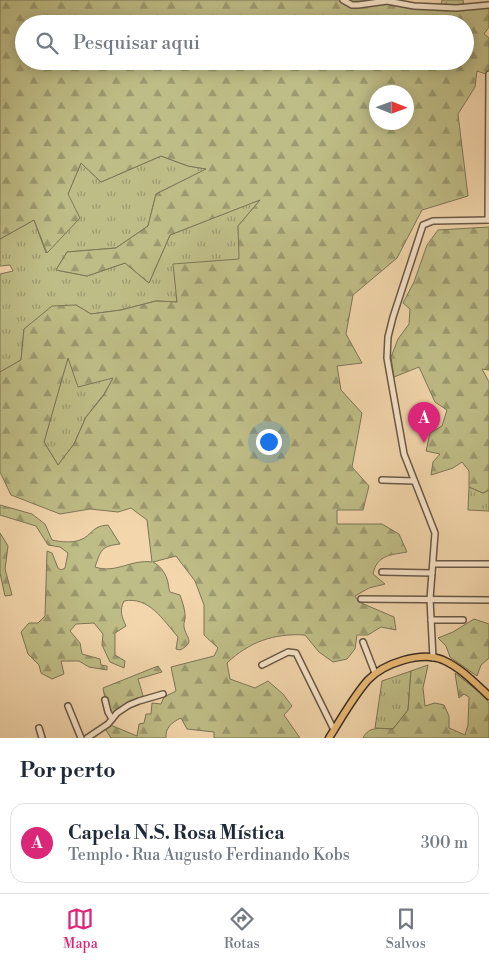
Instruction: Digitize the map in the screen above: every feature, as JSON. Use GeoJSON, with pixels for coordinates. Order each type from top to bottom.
{"type":"FeatureCollection","features":[{"type":"Feature","properties":{"kind":"main road"},"geometry":{"type":"LineString","coordinates":[[329,738],[364,685],[375,674],[398,662],[433,658],[444,660],[489,696]]}},
{"type":"Feature","properties":{"kind":"street"},"geometry":{"type":"LineString","coordinates":[[343,0],[352,5],[387,1],[414,6],[456,8],[489,5]]}},
{"type":"Feature","properties":{"kind":"street"},"geometry":{"type":"LineString","coordinates":[[433,658],[430,599],[435,534],[402,448],[388,370],[388,337],[421,228],[425,223],[433,221],[489,220],[489,74]]}},
{"type":"Feature","properties":{"kind":"street"},"geometry":{"type":"LineString","coordinates":[[382,480],[414,481]]}},
{"type":"Feature","properties":{"kind":"street"},"geometry":{"type":"LineString","coordinates":[[433,564],[489,564]]}},
{"type":"Feature","properties":{"kind":"street"},"geometry":{"type":"LineString","coordinates":[[382,572],[432,573]]}},
{"type":"Feature","properties":{"kind":"street"},"geometry":{"type":"LineString","coordinates":[[361,600],[489,600]]}},
{"type":"Feature","properties":{"kind":"street"},"geometry":{"type":"LineString","coordinates":[[431,620],[463,620]]}},
{"type":"Feature","properties":{"kind":"street"},"geometry":{"type":"LineString","coordinates":[[363,642],[375,674]]}},
{"type":"Feature","properties":{"kind":"street"},"geometry":{"type":"LineString","coordinates":[[262,665],[288,652],[296,653],[334,730]]}},
{"type":"Feature","properties":{"kind":"street"},"geometry":{"type":"LineString","coordinates":[[87,738],[108,724],[119,711],[134,703],[163,694]]}},
{"type":"Feature","properties":{"kind":"street"},"geometry":{"type":"LineString","coordinates":[[105,700],[112,719]]}},
{"type":"Feature","properties":{"kind":"street"},"geometry":{"type":"LineString","coordinates":[[68,706],[81,738]]}},
{"type":"Feature","properties":{"kind":"street"},"geometry":{"type":"LineString","coordinates":[[39,728],[42,738]]}},
{"type":"Feature","properties":{"kind":"green space"},"geometry":{"type":"Polygon","coordinates":[[[0,0],[372,0],[371,3],[381,1],[441,6],[442,0],[463,0],[464,8],[489,5],[489,27],[484,34],[489,38],[489,75],[477,71],[475,87],[458,114],[468,196],[422,210],[397,258],[353,295],[346,334],[362,363],[337,366],[341,390],[362,413],[352,467],[369,486],[363,510],[337,510],[337,524],[382,524],[399,534],[407,552],[390,555],[381,559],[373,574],[385,584],[369,588],[355,596],[359,602],[394,617],[396,630],[381,627],[368,635],[357,635],[355,649],[347,659],[333,662],[319,652],[305,635],[294,635],[272,637],[253,644],[227,663],[230,679],[255,688],[268,681],[283,694],[292,706],[284,715],[300,738],[214,738],[214,732],[187,729],[181,718],[170,726],[166,738],[111,738],[104,727],[108,724],[137,736],[139,724],[144,723],[146,714],[151,714],[152,703],[161,704],[164,697],[176,691],[171,667],[214,656],[218,648],[204,635],[204,605],[195,581],[176,556],[153,562],[165,574],[170,592],[180,595],[185,613],[184,627],[189,640],[188,645],[180,650],[176,649],[178,637],[155,611],[141,602],[133,600],[124,601],[121,611],[126,626],[115,633],[115,655],[125,661],[124,668],[110,662],[102,645],[103,634],[94,623],[76,624],[70,631],[80,643],[82,654],[100,659],[101,665],[107,666],[107,670],[89,667],[79,661],[61,661],[64,674],[52,679],[41,673],[39,665],[28,654],[21,632],[29,623],[38,623],[45,616],[47,551],[52,553],[58,568],[61,570],[65,568],[68,553],[60,547],[48,545],[36,526],[0,515],[0,505],[32,514],[45,524],[52,540],[62,542],[80,540],[98,527],[108,525],[120,544],[105,548],[95,567],[110,569],[137,562],[152,562],[147,520],[131,508],[118,512],[90,509],[60,514],[11,495],[0,472],[0,372],[21,360],[24,329],[52,306],[76,305],[91,314],[121,310],[156,301],[177,302],[173,264],[239,259],[238,226],[260,200],[170,235],[149,283],[125,263],[87,276],[56,270],[67,252],[116,248],[148,226],[156,194],[206,169],[188,166],[161,156],[101,182],[81,163],[68,194],[80,218],[47,253],[34,220],[0,239],[0,0]],[[68,358],[44,442],[58,465],[74,444],[86,417],[104,395],[113,378],[78,387],[68,358]]]}},
{"type":"Feature","properties":{"kind":"green space"},"geometry":{"type":"Polygon","coordinates":[[[161,156],[188,166],[207,169],[156,194],[148,226],[116,248],[67,252],[56,270],[87,276],[125,263],[149,283],[170,235],[261,199],[238,226],[240,259],[176,295],[177,302],[156,301],[121,310],[91,314],[76,305],[24,329],[21,360],[0,372],[0,274],[13,271],[10,265],[0,266],[0,239],[34,220],[46,253],[81,163],[101,182],[161,156]]]}},
{"type":"Feature","properties":{"kind":"green space"},"geometry":{"type":"Polygon","coordinates":[[[489,227],[489,370],[482,369],[489,382],[489,490],[483,493],[469,487],[469,471],[462,462],[453,468],[431,475],[433,462],[440,454],[426,451],[430,433],[442,426],[447,410],[435,402],[419,367],[394,377],[391,357],[398,339],[409,324],[410,309],[403,303],[414,282],[427,245],[438,230],[489,227]]]}},
{"type":"Feature","properties":{"kind":"green space"},"geometry":{"type":"Polygon","coordinates":[[[68,357],[114,377],[104,394],[86,417],[74,444],[58,465],[44,442],[68,357]]]}},
{"type":"Feature","properties":{"kind":"green space"},"geometry":{"type":"Polygon","coordinates":[[[469,487],[483,493],[489,490],[489,511],[468,510],[469,487]]]}},
{"type":"Feature","properties":{"kind":"green space"},"geometry":{"type":"Polygon","coordinates":[[[0,533],[8,546],[5,569],[12,595],[5,596],[0,573],[0,533]]]}},
{"type":"Feature","properties":{"kind":"green space"},"geometry":{"type":"Polygon","coordinates":[[[474,619],[489,624],[489,658],[481,665],[477,676],[450,657],[446,646],[438,638],[453,632],[474,619]]]}},
{"type":"Feature","properties":{"kind":"green space"},"geometry":{"type":"Polygon","coordinates":[[[428,665],[423,688],[425,706],[435,703],[444,705],[449,716],[449,728],[465,735],[468,725],[469,697],[464,694],[459,698],[455,673],[483,695],[489,703],[489,738],[363,738],[372,729],[393,729],[408,710],[411,671],[428,665]]]}},
{"type":"Feature","properties":{"kind":"green space"},"geometry":{"type":"Polygon","coordinates":[[[158,666],[162,672],[138,679],[144,699],[112,719],[107,709],[103,688],[158,666]]]}},
{"type":"Feature","properties":{"kind":"green space"},"geometry":{"type":"Polygon","coordinates":[[[411,671],[408,710],[393,729],[375,728],[382,681],[411,671]]]}},
{"type":"Feature","properties":{"kind":"place","name":"Capela N.S. Rosa Mística"},"geometry":{"type":"Point","coordinates":[424,443]}}]}
